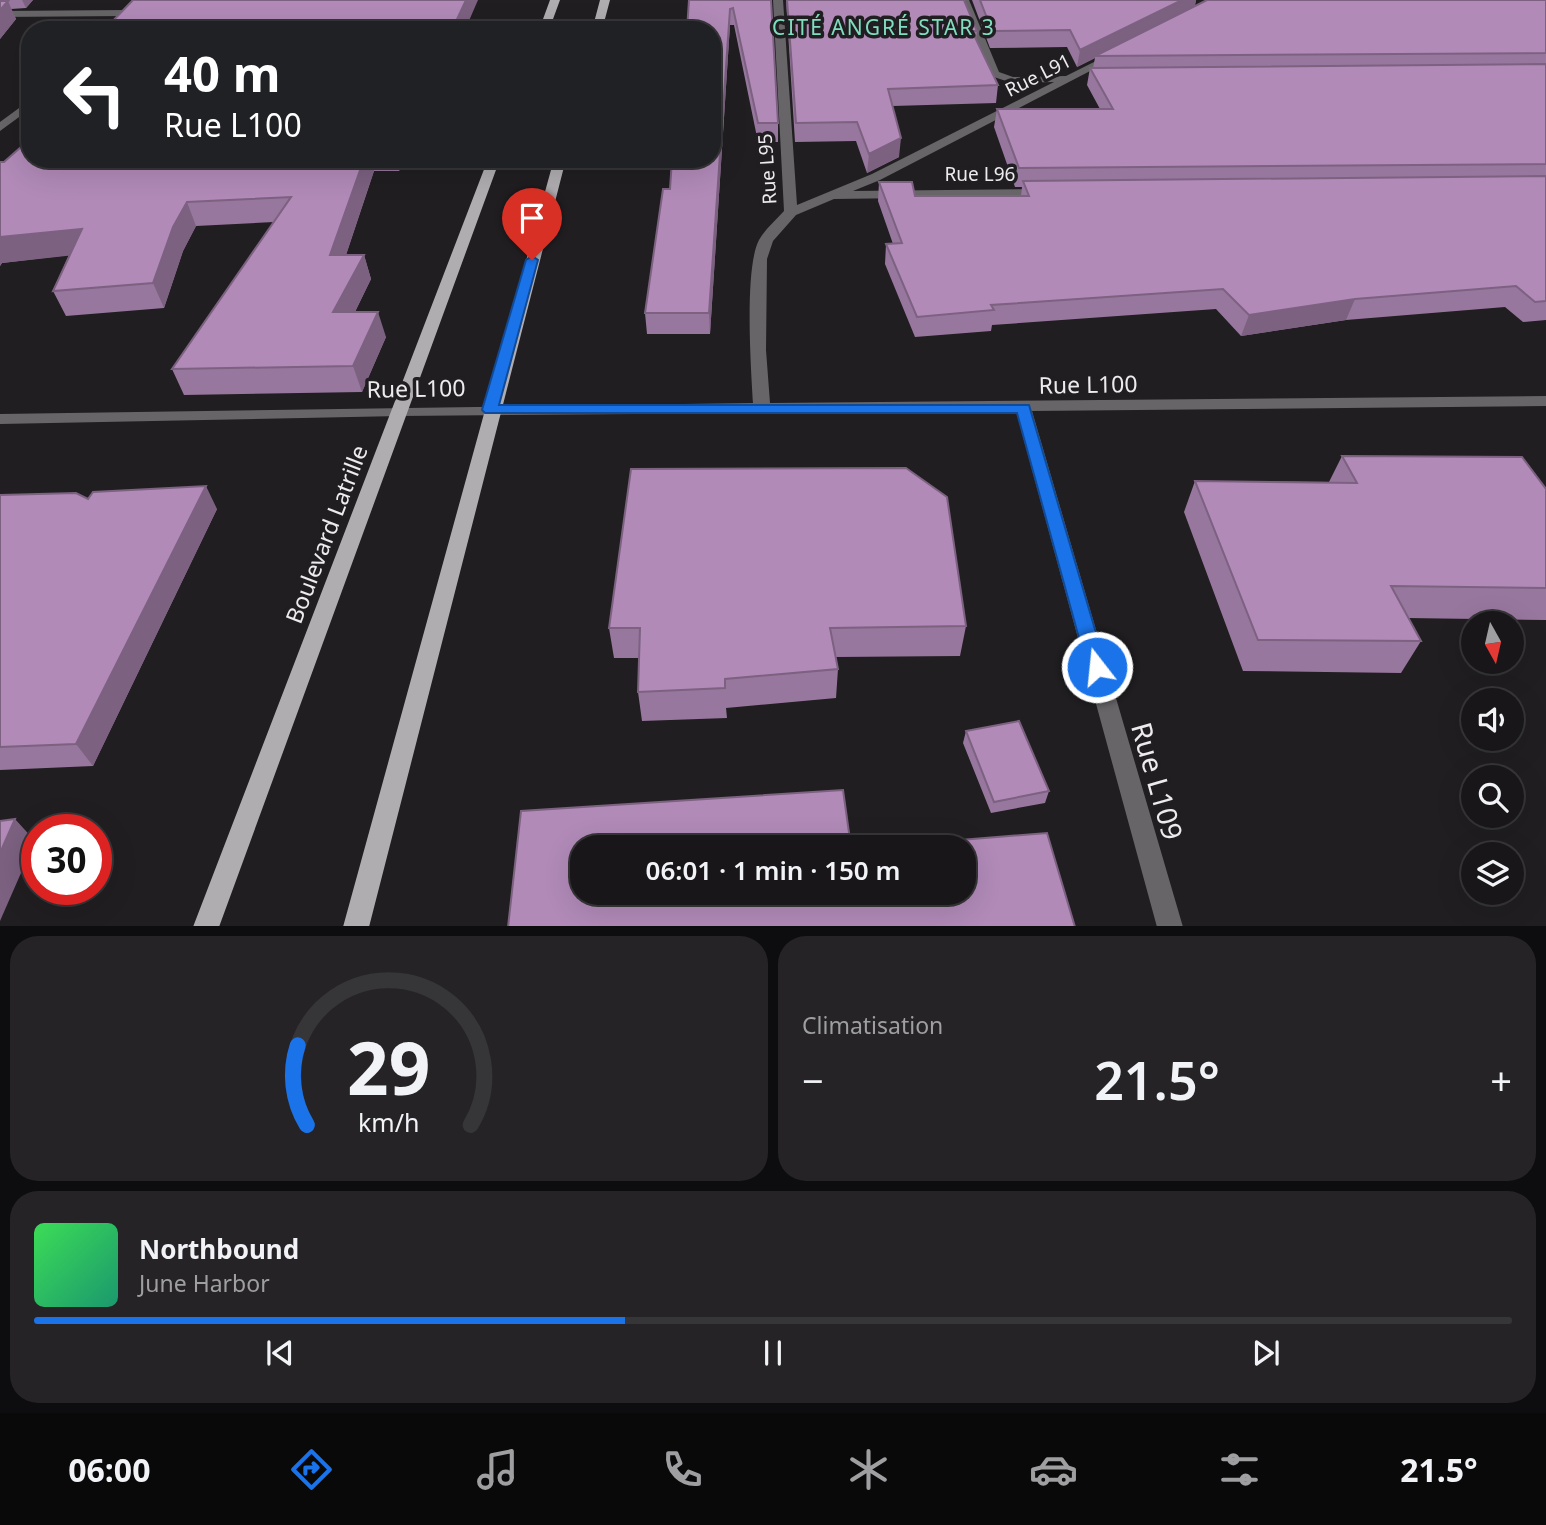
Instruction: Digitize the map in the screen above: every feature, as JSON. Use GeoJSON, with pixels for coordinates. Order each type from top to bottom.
{"type":"FeatureCollection","features":[{"type":"Feature","properties":{"kind":"main road"},"geometry":{"type":"LineString","coordinates":[[547,21],[555,0]]}},
{"type":"Feature","properties":{"kind":"main road"},"geometry":{"type":"LineString","coordinates":[[599,21],[605,0]]}},
{"type":"Feature","properties":{"kind":"main road","name":"Boulevard Latrille"},"geometry":{"type":"LineString","coordinates":[[206,926],[491,168]]}},
{"type":"Feature","properties":{"kind":"main road"},"geometry":{"type":"LineString","coordinates":[[356,926],[419,696],[490,410],[557,168]]}},
{"type":"Feature","properties":{"kind":"street","name":"Rue L95"},"geometry":{"type":"LineString","coordinates":[[762,409],[758,350],[760,259],[766,240],[791,212],[778,0]]}},
{"type":"Feature","properties":{"kind":"street"},"geometry":{"type":"LineString","coordinates":[[964,0],[995,74],[1012,80],[1098,79]]}},
{"type":"Feature","properties":{"kind":"street"},"geometry":{"type":"LineString","coordinates":[[0,14],[126,13],[119,21]]}},
{"type":"Feature","properties":{"kind":"street","name":"Rue L91"},"geometry":{"type":"LineString","coordinates":[[791,212],[835,195],[1129,48]]}},
{"type":"Feature","properties":{"kind":"street"},"geometry":{"type":"LineString","coordinates":[[0,128],[21,110]]}},
{"type":"Feature","properties":{"kind":"street","name":"Rue L96"},"geometry":{"type":"LineString","coordinates":[[835,195],[1057,193]]}},
{"type":"Feature","properties":{"kind":"street","name":"Rue L100"},"geometry":{"type":"LineString","coordinates":[[0,419],[400,411],[1023,408],[1546,401]]}},
{"type":"Feature","properties":{"kind":"street","name":"Rue L109"},"geometry":{"type":"LineString","coordinates":[[1023,408],[1170,926]]}},
{"type":"Feature","properties":{"kind":"building"},"geometry":{"type":"Polygon","coordinates":[[[133,0],[466,0],[456,21],[113,21],[133,0]]]}},
{"type":"Feature","properties":{"kind":"building"},"geometry":{"type":"Polygon","coordinates":[[[689,0],[771,0],[778,123],[758,123],[733,8],[730,9],[721,139],[721,21],[688,21],[689,0]]]}},
{"type":"Feature","properties":{"kind":"building"},"geometry":{"type":"Polygon","coordinates":[[[787,0],[964,0],[977,31],[972,31],[998,85],[888,89],[901,138],[869,154],[857,122],[796,123],[787,0]]]}},
{"type":"Feature","properties":{"kind":"building"},"geometry":{"type":"Polygon","coordinates":[[[980,0],[1182,0],[1080,50],[1070,30],[992,31],[980,0]]]}},
{"type":"Feature","properties":{"kind":"building"},"geometry":{"type":"Polygon","coordinates":[[[1207,0],[1546,0],[1546,53],[1095,56],[1207,0]]]}},
{"type":"Feature","properties":{"kind":"building"},"geometry":{"type":"Polygon","coordinates":[[[0,1],[8,1],[0,10],[0,1]]]}},
{"type":"Feature","properties":{"kind":"building"},"geometry":{"type":"Polygon","coordinates":[[[1546,64],[1546,164],[1019,168],[997,109],[1113,109],[1090,68],[1546,64]]]}},
{"type":"Feature","properties":{"kind":"building"},"geometry":{"type":"Polygon","coordinates":[[[21,147],[21,168],[361,168],[330,255],[364,255],[333,312],[378,312],[353,366],[172,369],[291,197],[187,202],[173,227],[153,283],[53,291],[82,229],[0,237],[0,162],[4,162],[21,147]]]}},
{"type":"Feature","properties":{"kind":"building"},"geometry":{"type":"Polygon","coordinates":[[[671,168],[719,168],[709,313],[645,313],[663,189],[670,189],[671,168]]]}},
{"type":"Feature","properties":{"kind":"building"},"geometry":{"type":"Polygon","coordinates":[[[1546,176],[1546,301],[1535,302],[1516,286],[1355,299],[1249,315],[1223,289],[991,305],[994,310],[917,317],[886,244],[902,243],[879,182],[912,182],[915,196],[1029,196],[1023,181],[1546,176]]]}},
{"type":"Feature","properties":{"kind":"building"},"geometry":{"type":"Polygon","coordinates":[[[1342,456],[1522,457],[1546,489],[1546,588],[1391,586],[1421,641],[1258,640],[1195,481],[1357,483],[1342,456]]]}},
{"type":"Feature","properties":{"kind":"building"},"geometry":{"type":"Polygon","coordinates":[[[906,468],[947,497],[966,626],[830,628],[838,669],[725,679],[725,688],[638,692],[640,628],[609,628],[631,469],[906,468]]]}},
{"type":"Feature","properties":{"kind":"building"},"geometry":{"type":"Polygon","coordinates":[[[206,486],[76,744],[0,747],[0,495],[76,493],[88,499],[93,492],[206,486]]]}},
{"type":"Feature","properties":{"kind":"building"},"geometry":{"type":"Polygon","coordinates":[[[1019,721],[1049,791],[994,802],[966,731],[1019,721]]]}},
{"type":"Feature","properties":{"kind":"building"},"geometry":{"type":"Polygon","coordinates":[[[843,790],[849,835],[570,835],[570,905],[976,905],[976,839],[1047,833],[1075,926],[508,926],[521,811],[843,790]]]}},
{"type":"Feature","properties":{"kind":"building"},"geometry":{"type":"Polygon","coordinates":[[[15,819],[0,853],[0,821],[15,819]]]}},
{"type":"Feature","properties":{"kind":"district","name":"CITÉ ANGRÉ STAR 3"},"geometry":{"type":"Point","coordinates":[884,27]}},
{"type":"Feature","properties":{"kind":"route"},"geometry":{"type":"LineString","coordinates":[[532,260],[490,410],[1023,408],[1097,667]]}}]}
